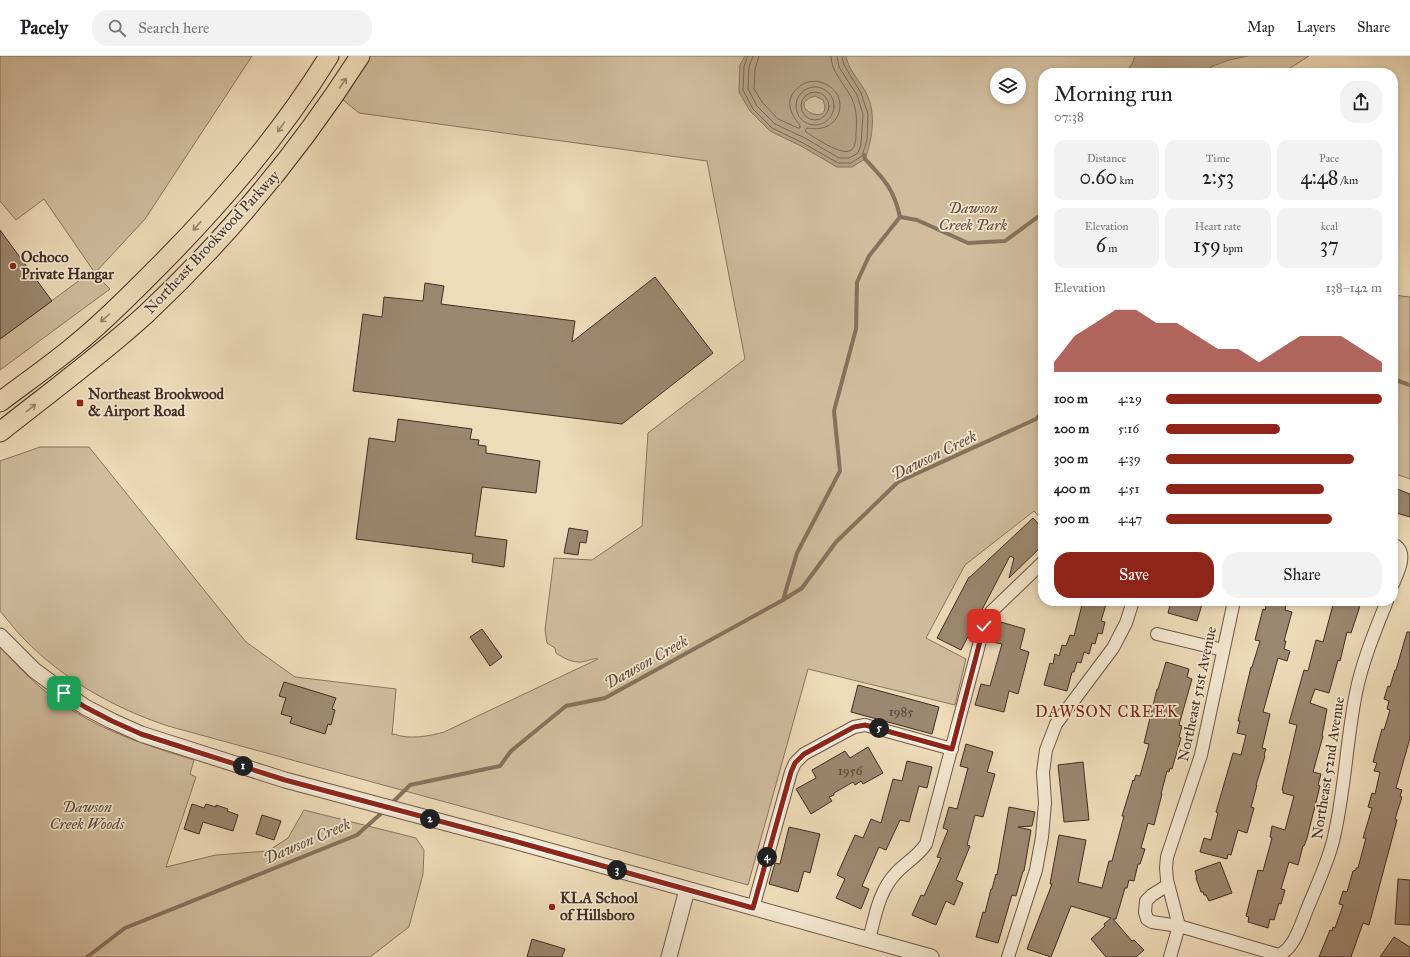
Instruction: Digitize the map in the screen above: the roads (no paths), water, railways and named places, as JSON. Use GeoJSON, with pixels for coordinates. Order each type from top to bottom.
{"type":"FeatureCollection","features":[{"type":"Feature","properties":{"kind":"main road","name":"Northeast Brookwood Parkway"},"geometry":{"type":"LineString","coordinates":[[0,402],[80,341],[126,300],[179,247],[237,183],[275,135],[304,95],[329,56]]}},
{"type":"Feature","properties":{"kind":"main road","name":"Northeast Brookwood Parkway"},"geometry":{"type":"LineString","coordinates":[[0,432],[90,361],[145,314],[188,272],[273,178],[304,139],[360,56]]}},
{"type":"Feature","properties":{"kind":"street"},"geometry":{"type":"LineString","coordinates":[[1398,550],[1401,560],[1398,569]]}},
{"type":"Feature","properties":{"kind":"street"},"geometry":{"type":"LineString","coordinates":[[869,940],[882,894],[888,883],[897,872],[920,853],[926,844],[984,626],[991,612],[1038,567]]}},
{"type":"Feature","properties":{"kind":"street"},"geometry":{"type":"LineString","coordinates":[[1008,957],[1036,870],[1042,837],[1045,803],[1043,772],[1046,750],[1056,724],[1113,648],[1126,623],[1131,606]]}},
{"type":"Feature","properties":{"kind":"street","name":"Northeast 51st Avenue"},"geometry":{"type":"LineString","coordinates":[[1179,926],[1168,885],[1166,868],[1167,856],[1201,755],[1233,606]]}},
{"type":"Feature","properties":{"kind":"street","name":"Northeast 52nd Avenue"},"geometry":{"type":"LineString","coordinates":[[1179,926],[1279,955],[1286,951],[1291,945],[1324,869],[1333,842],[1340,805],[1356,693],[1367,652],[1385,606]]}},
{"type":"Feature","properties":{"kind":"street"},"geometry":{"type":"LineString","coordinates":[[1157,634],[1223,650]]}},
{"type":"Feature","properties":{"kind":"street"},"geometry":{"type":"LineString","coordinates":[[0,636],[24,661],[46,680],[85,707],[141,734],[285,780],[930,957]]}},
{"type":"Feature","properties":{"kind":"street"},"geometry":{"type":"LineString","coordinates":[[753,908],[791,772],[795,763],[804,754],[854,727],[865,725],[952,749]]}},
{"type":"Feature","properties":{"kind":"street"},"geometry":{"type":"LineString","coordinates":[[1168,885],[1152,895],[1146,901],[1145,912],[1147,918],[1152,922],[1179,926],[1170,957]]}},
{"type":"Feature","properties":{"kind":"street"},"geometry":{"type":"LineString","coordinates":[[669,957],[687,890]]}},
{"type":"Feature","properties":{"kind":"water"},"geometry":{"type":"Polygon","coordinates":[[[745,56],[846,56],[851,69],[868,97],[871,106],[872,133],[865,159],[852,167],[837,167],[801,146],[770,131],[750,111],[739,92],[740,65],[745,56]],[[815,96],[806,100],[804,105],[806,110],[817,115],[822,113],[825,109],[823,100],[815,96]]]}},
{"type":"Feature","properties":{"kind":"water"},"geometry":{"type":"Polygon","coordinates":[[[1135,56],[1248,56],[1229,60],[1210,68],[1129,68],[1135,56]]]}},
{"type":"Feature","properties":{"kind":"waterway"},"geometry":{"type":"LineString","coordinates":[[864,155],[865,159],[887,185],[895,199],[900,217]]}},
{"type":"Feature","properties":{"kind":"waterway"},"geometry":{"type":"LineString","coordinates":[[900,217],[917,220],[968,243],[1005,241],[1038,217]]}},
{"type":"Feature","properties":{"kind":"waterway"},"geometry":{"type":"LineString","coordinates":[[783,600],[797,553],[840,471],[834,411],[856,329],[857,282],[869,256],[900,217]]}},
{"type":"Feature","properties":{"kind":"waterway","name":"Dawson Creek"},"geometry":{"type":"LineString","coordinates":[[1398,381],[1410,385]]}},
{"type":"Feature","properties":{"kind":"waterway","name":"Dawson Creek"},"geometry":{"type":"LineString","coordinates":[[390,805],[410,785],[500,766],[511,751],[566,706],[605,698],[783,600],[802,588],[836,542],[898,482],[1036,419],[1038,417]]}},
{"type":"Feature","properties":{"kind":"waterway","name":"Dawson Creek"},"geometry":{"type":"LineString","coordinates":[[87,957],[125,928],[357,835],[385,810]]}},
{"type":"Feature","properties":{"kind":"place","name":"Ochoco Private Hangar"},"geometry":{"type":"Point","coordinates":[13,266]}},
{"type":"Feature","properties":{"kind":"place","name":"Northeast Brookwood & Airport Road"},"geometry":{"type":"Point","coordinates":[80,403]}},
{"type":"Feature","properties":{"kind":"place","name":"KLA School of Hillsboro"},"geometry":{"type":"Point","coordinates":[552,907]}},
{"type":"Feature","properties":{"kind":"district","name":"DAWSON CREEK"},"geometry":{"type":"Point","coordinates":[1107,711]}},
{"type":"Feature","properties":{"kind":"park label","name":"Dawson Creek Park"},"geometry":{"type":"Point","coordinates":[973,216]}},
{"type":"Feature","properties":{"kind":"park label","name":"Dawson Creek Woods"},"geometry":{"type":"Point","coordinates":[87,816]}}]}
